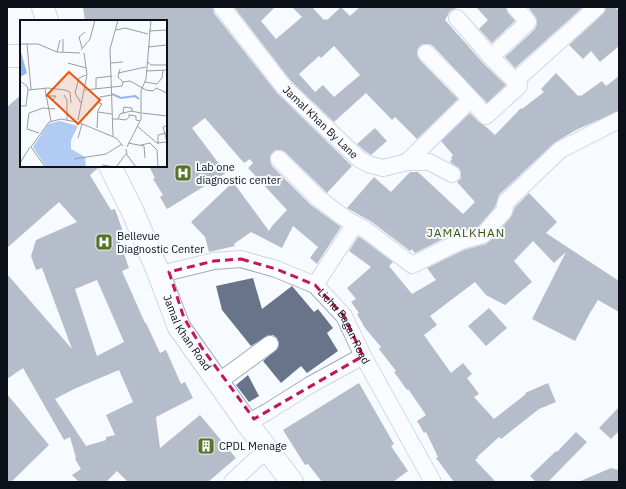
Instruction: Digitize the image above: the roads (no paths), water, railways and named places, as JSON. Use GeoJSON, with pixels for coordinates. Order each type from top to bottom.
{"type":"FeatureCollection","features":[{"type":"Feature","properties":{"kind":"main road"},"geometry":{"type":"LineString","coordinates":[[43,7],[47,20]]}},
{"type":"Feature","properties":{"kind":"main road"},"geometry":{"type":"LineString","coordinates":[[7,56],[20,56]]}},
{"type":"Feature","properties":{"kind":"main road","name":"Jamal Khan Road"},"geometry":{"type":"LineString","coordinates":[[110,167],[132,210],[157,269],[179,327],[250,421],[267,449],[292,482]]}},
{"type":"Feature","properties":{"kind":"main road"},"geometry":{"type":"LineString","coordinates":[[121,167],[144,213],[169,272],[184,318],[202,348],[225,377],[250,421],[269,441],[300,482]]}},
{"type":"Feature","properties":{"kind":"street","name":"Jamal Khan By Lane"},"geometry":{"type":"LineString","coordinates":[[222,7],[284,87],[359,159],[368,164],[383,168],[407,162],[429,162],[452,174]]}},
{"type":"Feature","properties":{"kind":"street"},"geometry":{"type":"LineString","coordinates":[[491,57],[528,22],[515,7]]}},
{"type":"Feature","properties":{"kind":"street"},"geometry":{"type":"LineString","coordinates":[[515,81],[597,7]]}},
{"type":"Feature","properties":{"kind":"street"},"geometry":{"type":"LineString","coordinates":[[426,53],[486,116],[519,86],[456,18]]}},
{"type":"Feature","properties":{"kind":"street"},"geometry":{"type":"LineString","coordinates":[[407,162],[471,99]]}},
{"type":"Feature","properties":{"kind":"street"},"geometry":{"type":"LineString","coordinates":[[279,159],[318,198],[382,242],[412,265],[461,241],[483,235],[504,211],[506,202],[560,150],[619,120]]}},
{"type":"Feature","properties":{"kind":"street"},"geometry":{"type":"LineString","coordinates":[[314,285],[355,224]]}},
{"type":"Feature","properties":{"kind":"street","name":"Lichu Bagan Road"},"geometry":{"type":"LineString","coordinates":[[169,272],[214,261],[241,259],[276,269],[314,285],[344,316],[363,356],[433,482]]}},
{"type":"Feature","properties":{"kind":"street"},"geometry":{"type":"LineString","coordinates":[[225,377],[270,344]]}},
{"type":"Feature","properties":{"kind":"street"},"geometry":{"type":"LineString","coordinates":[[250,421],[310,385],[363,356]]}},
{"type":"Feature","properties":{"kind":"street"},"geometry":{"type":"LineString","coordinates":[[232,482],[267,449]]}},
{"type":"Feature","properties":{"kind":"place","name":"Lab one diagnostic center"},"geometry":{"type":"Point","coordinates":[183,173]}},
{"type":"Feature","properties":{"kind":"place","name":"Bellevue Diagnostic Center"},"geometry":{"type":"Point","coordinates":[104,242]}},
{"type":"Feature","properties":{"kind":"place","name":"CPDL Menage"},"geometry":{"type":"Point","coordinates":[206,446]}},
{"type":"Feature","properties":{"kind":"district","name":"JAMALKHAN"},"geometry":{"type":"Point","coordinates":[466,233]}}]}
